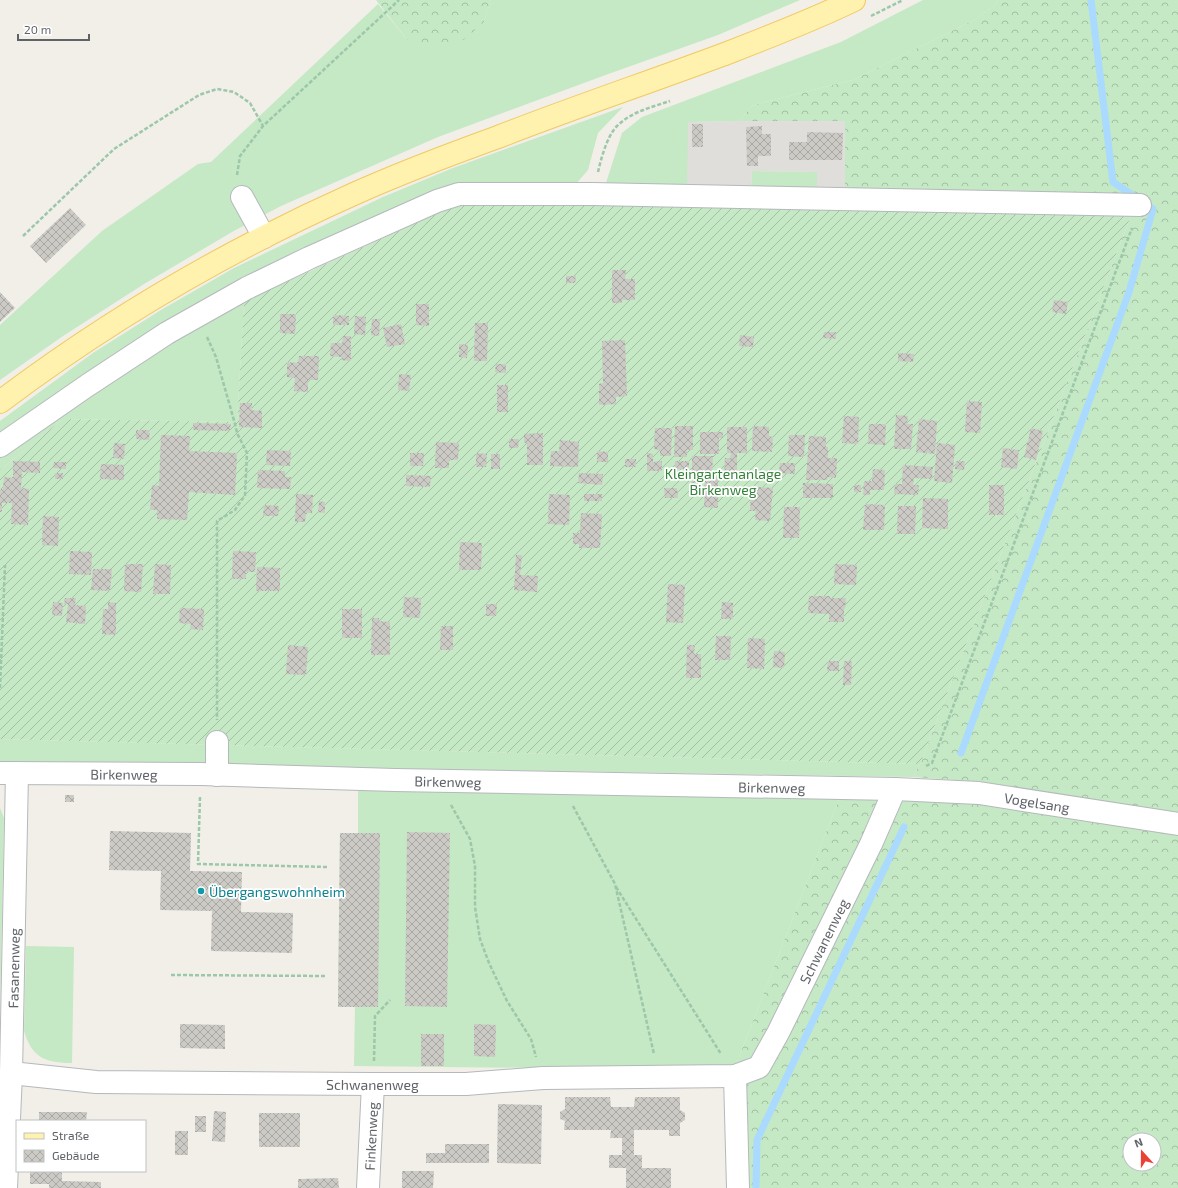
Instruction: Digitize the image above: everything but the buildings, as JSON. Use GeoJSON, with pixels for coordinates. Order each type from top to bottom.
{"type":"FeatureCollection","features":[{"type":"Feature","properties":{"kind":"main road"},"geometry":{"type":"LineString","coordinates":[[0,402],[33,377],[128,314],[222,259],[358,192],[423,165],[743,47],[794,27],[854,0]]}},
{"type":"Feature","properties":{"kind":"street"},"geometry":{"type":"LineString","coordinates":[[0,446],[88,385],[167,333],[247,288],[309,258],[437,201],[459,194],[594,194],[1140,205]]}},
{"type":"Feature","properties":{"kind":"street"},"geometry":{"type":"LineString","coordinates":[[242,196],[264,237]]}},
{"type":"Feature","properties":{"kind":"street"},"geometry":{"type":"LineString","coordinates":[[209,775],[217,742]]}},
{"type":"Feature","properties":{"kind":"street","name":"Birkenweg"},"geometry":{"type":"LineString","coordinates":[[9,773],[209,775],[437,781],[896,789]]}},
{"type":"Feature","properties":{"kind":"street","name":"Fasanenweg"},"geometry":{"type":"LineString","coordinates":[[6,1188],[10,1072],[9,773]]}},
{"type":"Feature","properties":{"kind":"street","name":"Schwanenweg"},"geometry":{"type":"LineString","coordinates":[[10,1072],[96,1082],[373,1084],[466,1084],[543,1078],[659,1078],[735,1076],[759,1067],[778,1033],[871,844],[896,789]]}},
{"type":"Feature","properties":{"kind":"street","name":"Vogelsang"},"geometry":{"type":"LineString","coordinates":[[896,789],[979,793],[1178,824]]}},
{"type":"Feature","properties":{"kind":"street"},"geometry":{"type":"LineString","coordinates":[[735,1076],[738,1188]]}},
{"type":"Feature","properties":{"kind":"street","name":"Finkenweg"},"geometry":{"type":"LineString","coordinates":[[368,1188],[373,1084]]}},
{"type":"Feature","properties":{"kind":"path"},"geometry":{"type":"LineString","coordinates":[[242,196],[237,176],[240,156],[263,126],[399,0]]}},
{"type":"Feature","properties":{"kind":"path"},"geometry":{"type":"LineString","coordinates":[[869,17],[903,0]]}},
{"type":"Feature","properties":{"kind":"path"},"geometry":{"type":"LineString","coordinates":[[23,236],[114,148],[199,95],[217,89],[234,92],[250,103],[263,126]]}},
{"type":"Feature","properties":{"kind":"path"},"geometry":{"type":"LineString","coordinates":[[594,194],[603,151],[616,127],[634,114],[670,101]]}},
{"type":"Feature","properties":{"kind":"path"},"geometry":{"type":"LineString","coordinates":[[926,767],[932,762],[1140,205]]}},
{"type":"Feature","properties":{"kind":"path"},"geometry":{"type":"LineString","coordinates":[[196,317],[216,357],[236,424],[237,433],[247,453],[245,495],[235,510],[217,521],[217,742]]}},
{"type":"Feature","properties":{"kind":"path"},"geometry":{"type":"LineString","coordinates":[[0,688],[5,565]]}},
{"type":"Feature","properties":{"kind":"path"},"geometry":{"type":"LineString","coordinates":[[209,775],[198,864],[328,866]]}},
{"type":"Feature","properties":{"kind":"path"},"geometry":{"type":"LineString","coordinates":[[437,781],[470,840],[475,866],[475,907],[483,945],[489,963],[508,1001],[531,1039],[543,1078]]}},
{"type":"Feature","properties":{"kind":"path"},"geometry":{"type":"LineString","coordinates":[[561,783],[615,884],[735,1076]]}},
{"type":"Feature","properties":{"kind":"path"},"geometry":{"type":"LineString","coordinates":[[615,884],[659,1078]]}},
{"type":"Feature","properties":{"kind":"path"},"geometry":{"type":"LineString","coordinates":[[171,975],[327,976]]}},
{"type":"Feature","properties":{"kind":"path"},"geometry":{"type":"LineString","coordinates":[[373,1084],[375,1016],[390,1000]]}},
{"type":"Feature","properties":{"kind":"shaded area"},"geometry":{"type":"Polygon","coordinates":[[[845,121],[845,190],[817,189],[817,172],[752,171],[751,189],[687,188],[687,122],[845,121]]]}},
{"type":"Feature","properties":{"kind":"green space"},"geometry":{"type":"Polygon","coordinates":[[[376,0],[491,0],[484,22],[465,39],[440,48],[409,42],[376,0]]]}},
{"type":"Feature","properties":{"kind":"green space"},"geometry":{"type":"Polygon","coordinates":[[[491,0],[800,0],[718,35],[438,137],[281,206],[232,232],[144,284],[63,336],[0,380],[0,325],[102,231],[198,164],[211,162],[378,4],[409,42],[484,22],[491,0]]]}},
{"type":"Feature","properties":{"kind":"green space"},"geometry":{"type":"Polygon","coordinates":[[[923,0],[998,0],[995,5],[976,19],[853,80],[752,106],[739,121],[688,122],[687,188],[605,186],[622,133],[642,117],[841,42],[923,0]]]}},
{"type":"Feature","properties":{"kind":"green space"},"geometry":{"type":"Polygon","coordinates":[[[998,0],[1178,0],[1178,813],[983,782],[913,777],[920,764],[1134,208],[845,190],[845,121],[739,121],[752,106],[853,80],[976,19],[995,5],[998,0]]]}},
{"type":"Feature","properties":{"kind":"green space"},"geometry":{"type":"Polygon","coordinates":[[[623,107],[598,133],[588,170],[575,185],[453,188],[0,435],[0,421],[93,353],[161,310],[234,268],[383,197],[453,168],[623,107]]]}},
{"type":"Feature","properties":{"kind":"green space"},"geometry":{"type":"Polygon","coordinates":[[[752,171],[817,172],[817,189],[751,189],[752,171]]]}},
{"type":"Feature","properties":{"kind":"green space","name":"Kleingartenanlage Birkenweg"},"geometry":{"type":"Polygon","coordinates":[[[467,200],[1134,208],[920,764],[0,739],[0,470],[63,419],[237,422],[244,301],[467,200]]]}},
{"type":"Feature","properties":{"kind":"green space"},"geometry":{"type":"Polygon","coordinates":[[[244,301],[237,422],[63,419],[0,470],[0,456],[185,332],[192,332],[244,301]]]}},
{"type":"Feature","properties":{"kind":"green space"},"geometry":{"type":"Polygon","coordinates":[[[0,739],[920,764],[913,777],[0,762],[0,739]]]}},
{"type":"Feature","properties":{"kind":"green space"},"geometry":{"type":"Polygon","coordinates":[[[358,790],[839,799],[734,1070],[354,1066],[355,1007],[338,1007],[340,833],[358,833],[358,790]]]}},
{"type":"Feature","properties":{"kind":"green space"},"geometry":{"type":"Polygon","coordinates":[[[839,799],[977,803],[1178,835],[1178,1188],[741,1188],[734,1070],[839,799]]]}},
{"type":"Feature","properties":{"kind":"green space"},"geometry":{"type":"Polygon","coordinates":[[[0,808],[4,818],[0,1012],[0,808]]]}},
{"type":"Feature","properties":{"kind":"green space"},"geometry":{"type":"Polygon","coordinates":[[[26,946],[74,947],[72,1063],[55,1062],[41,1057],[31,1047],[27,1040],[24,1031],[26,946]]]}},
{"type":"Feature","properties":{"kind":"waterway"},"geometry":{"type":"LineString","coordinates":[[961,753],[1129,292],[1153,209],[1113,182],[1091,0]]}},
{"type":"Feature","properties":{"kind":"waterway"},"geometry":{"type":"LineString","coordinates":[[756,1188],[757,1140],[904,827]]}},
{"type":"Feature","properties":{"kind":"place","name":"Übergangswohnheim"},"geometry":{"type":"Point","coordinates":[201,891]}}]}
